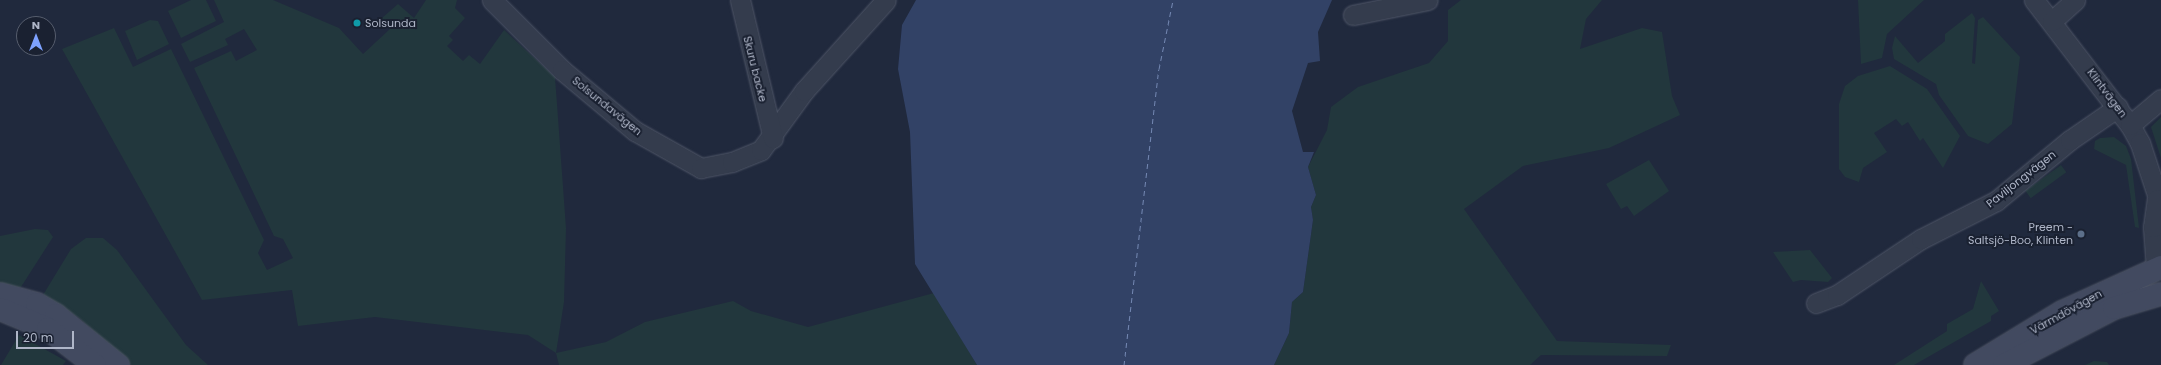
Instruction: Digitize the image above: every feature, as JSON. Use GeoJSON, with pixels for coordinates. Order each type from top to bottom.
{"type":"FeatureCollection","features":[{"type":"Feature","properties":{"kind":"main road"},"geometry":{"type":"LineString","coordinates":[[2159,268],[2160,298]]}},
{"type":"Feature","properties":{"kind":"main road","name":"Värmdövägen"},"geometry":{"type":"LineString","coordinates":[[1975,365],[2062,312],[2159,268]]}},
{"type":"Feature","properties":{"kind":"main road","name":"Värmdövägen"},"geometry":{"type":"LineString","coordinates":[[2004,365],[2114,308],[2160,298]]}},
{"type":"Feature","properties":{"kind":"main road"},"geometry":{"type":"LineString","coordinates":[[6,303],[33,311],[79,332],[118,365]]}},
{"type":"Feature","properties":{"kind":"main road"},"geometry":{"type":"LineString","coordinates":[[33,311],[95,365]]}},
{"type":"Feature","properties":{"kind":"street","name":"Solsundavägen"},"geometry":{"type":"LineString","coordinates":[[492,0],[562,70],[635,131],[674,155],[701,168],[732,162],[761,150],[773,138],[804,91],[886,0]]}},
{"type":"Feature","properties":{"kind":"street","name":"Skuru backe"},"geometry":{"type":"LineString","coordinates":[[740,0],[773,138]]}},
{"type":"Feature","properties":{"kind":"street","name":"Klintvägen"},"geometry":{"type":"LineString","coordinates":[[2034,0],[2118,107],[2130,124],[2140,143],[2159,203],[2153,227],[2159,268]]}},
{"type":"Feature","properties":{"kind":"street"},"geometry":{"type":"LineString","coordinates":[[2052,21],[2075,0]]}},
{"type":"Feature","properties":{"kind":"street"},"geometry":{"type":"LineString","coordinates":[[1353,15],[1422,1]]}},
{"type":"Feature","properties":{"kind":"street"},"geometry":{"type":"LineString","coordinates":[[2130,124],[2161,99]]}},
{"type":"Feature","properties":{"kind":"street","name":"Paviljongvägen"},"geometry":{"type":"LineString","coordinates":[[1816,303],[1837,295],[1922,239],[1996,201],[2070,140],[2118,107]]}},
{"type":"Feature","properties":{"kind":"green space"},"geometry":{"type":"Polygon","coordinates":[[[191,0],[206,0],[216,21],[181,38],[168,11],[191,0]]]}},
{"type":"Feature","properties":{"kind":"green space"},"geometry":{"type":"Polygon","coordinates":[[[214,0],[273,0],[339,28],[363,54],[391,28],[382,18],[398,4],[414,18],[426,0],[457,0],[455,8],[465,18],[449,36],[453,40],[447,46],[463,61],[469,55],[480,64],[504,30],[555,77],[566,228],[564,302],[556,353],[528,335],[375,317],[298,326],[292,290],[202,300],[62,49],[114,28],[133,67],[171,49],[264,240],[258,253],[267,270],[293,258],[283,239],[274,236],[194,68],[231,51],[236,61],[257,50],[244,29],[225,39],[228,45],[190,62],[181,44],[224,22],[214,0]]]}},
{"type":"Feature","properties":{"kind":"green space"},"geometry":{"type":"Polygon","coordinates":[[[1461,0],[1602,0],[1586,19],[1580,49],[1642,28],[1662,32],[1672,96],[1680,115],[1609,148],[1523,166],[1464,209],[1557,341],[1671,345],[1667,356],[1541,355],[1530,365],[1274,365],[1289,333],[1292,302],[1303,292],[1313,220],[1311,207],[1316,195],[1308,167],[1327,130],[1331,107],[1358,87],[1429,63],[1448,41],[1448,10],[1461,0]]]}},
{"type":"Feature","properties":{"kind":"green space"},"geometry":{"type":"Polygon","coordinates":[[[1858,0],[1924,0],[1887,34],[1882,58],[1861,64],[1858,0]]]}},
{"type":"Feature","properties":{"kind":"green space"},"geometry":{"type":"Polygon","coordinates":[[[1972,13],[1975,18],[1972,63],[1975,64],[1978,20],[1983,17],[2020,57],[2012,124],[1988,144],[1968,136],[1939,95],[1936,84],[1894,59],[1892,48],[1895,36],[1918,63],[1945,41],[1945,34],[1972,13]]]}},
{"type":"Feature","properties":{"kind":"green space"},"geometry":{"type":"Polygon","coordinates":[[[150,20],[158,21],[169,44],[137,60],[125,31],[150,20]]]}},
{"type":"Feature","properties":{"kind":"green space"},"geometry":{"type":"Polygon","coordinates":[[[1890,66],[1927,89],[1960,136],[1943,168],[1923,138],[1920,141],[1908,122],[1902,126],[1896,119],[1874,133],[1887,152],[1863,168],[1859,182],[1845,177],[1839,169],[1839,104],[1845,86],[1858,76],[1890,66]]]}},
{"type":"Feature","properties":{"kind":"green space"},"geometry":{"type":"Polygon","coordinates":[[[2161,117],[2161,158],[2151,127],[2161,117]]]}},
{"type":"Feature","properties":{"kind":"green space"},"geometry":{"type":"Polygon","coordinates":[[[2114,137],[2126,146],[2131,159],[2139,228],[2135,227],[2126,165],[2094,149],[2095,141],[2100,138],[2114,137]]]}},
{"type":"Feature","properties":{"kind":"green space"},"geometry":{"type":"Polygon","coordinates":[[[1649,160],[1669,191],[1634,216],[1627,206],[1621,209],[1606,184],[1649,160]]]}},
{"type":"Feature","properties":{"kind":"green space"},"geometry":{"type":"Polygon","coordinates":[[[2061,165],[2066,172],[2031,198],[2025,191],[2061,165]]]}},
{"type":"Feature","properties":{"kind":"green space"},"geometry":{"type":"Polygon","coordinates":[[[35,229],[48,230],[53,237],[21,287],[0,287],[0,236],[35,229]]]}},
{"type":"Feature","properties":{"kind":"green space"},"geometry":{"type":"Polygon","coordinates":[[[86,238],[103,238],[117,250],[186,345],[208,365],[131,365],[79,318],[43,295],[71,249],[86,238]]]}},
{"type":"Feature","properties":{"kind":"green space"},"geometry":{"type":"Polygon","coordinates":[[[1810,250],[1832,278],[1828,282],[1801,280],[1793,282],[1773,252],[1810,250]]]}},
{"type":"Feature","properties":{"kind":"green space"},"geometry":{"type":"Polygon","coordinates":[[[1981,281],[1999,311],[1991,316],[1991,321],[1914,365],[1894,365],[1947,331],[1947,324],[1973,309],[1981,281]]]}},
{"type":"Feature","properties":{"kind":"green space"},"geometry":{"type":"Polygon","coordinates":[[[934,293],[977,365],[559,365],[556,353],[606,342],[645,322],[733,301],[751,311],[808,327],[934,293]]]}},
{"type":"Feature","properties":{"kind":"green space"},"geometry":{"type":"Polygon","coordinates":[[[19,335],[66,361],[63,365],[1,365],[19,335]]]}},
{"type":"Feature","properties":{"kind":"green space"},"geometry":{"type":"Polygon","coordinates":[[[2094,361],[2107,362],[2109,365],[2085,365],[2094,361]]]}},
{"type":"Feature","properties":{"kind":"water"},"geometry":{"type":"Polygon","coordinates":[[[916,0],[1332,0],[1318,32],[1320,61],[1308,63],[1292,111],[1303,152],[1314,152],[1308,167],[1316,195],[1311,207],[1313,220],[1303,292],[1292,302],[1289,333],[1274,365],[977,365],[915,264],[910,132],[898,69],[902,25],[916,0]]]}},
{"type":"Feature","properties":{"kind":"ferry route"},"geometry":{"type":"LineString","coordinates":[[1124,365],[1159,69],[1173,0]]}},
{"type":"Feature","properties":{"kind":"place","name":"Solsunda"},"geometry":{"type":"Point","coordinates":[357,23]}},
{"type":"Feature","properties":{"kind":"place","name":"Preem - Saltsjö-Boo, Klinten"},"geometry":{"type":"Point","coordinates":[2081,234]}}]}
